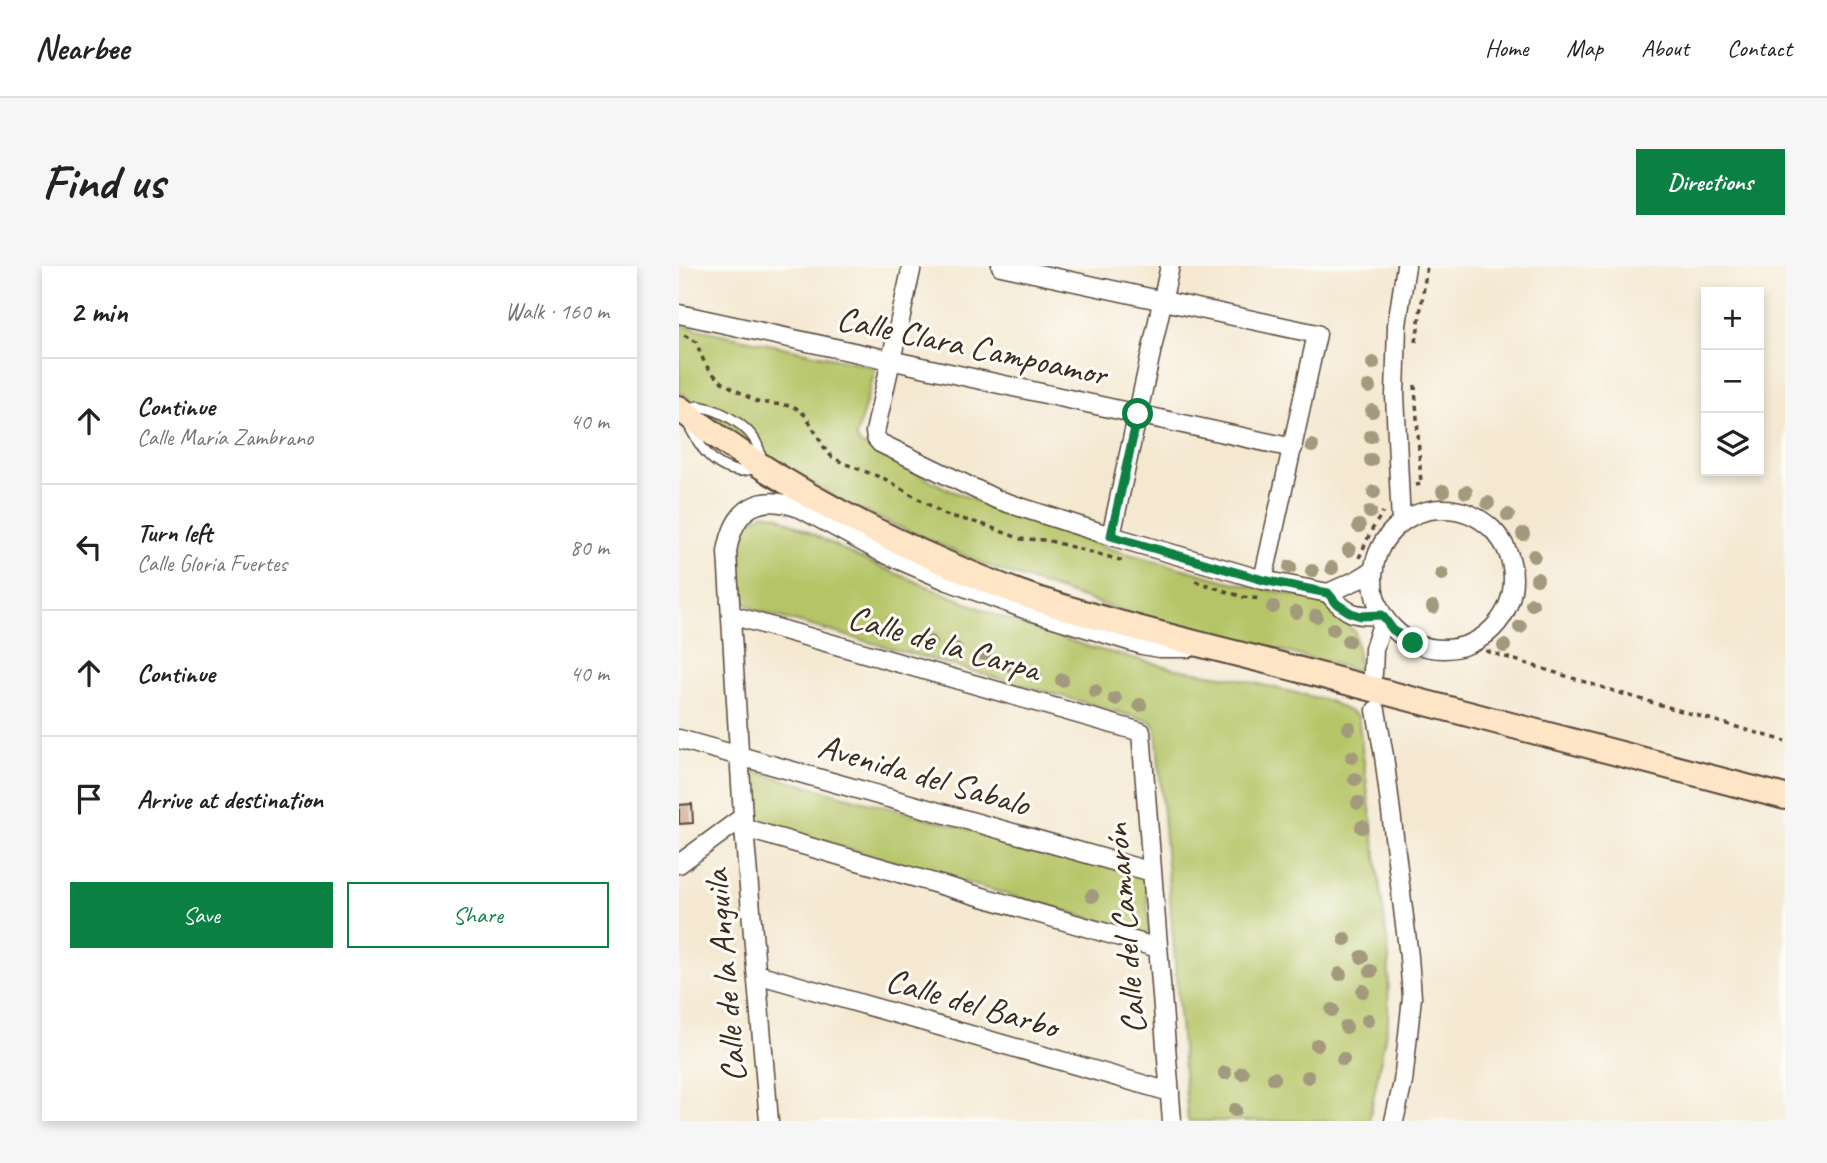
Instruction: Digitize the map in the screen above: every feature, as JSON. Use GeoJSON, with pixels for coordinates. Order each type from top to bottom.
{"type":"FeatureCollection","features":[{"type":"Feature","properties":{"kind":"main road"},"geometry":{"type":"LineString","coordinates":[[680,409],[761,466],[865,527],[1000,586],[1102,619],[1785,797]]}},
{"type":"Feature","properties":{"kind":"street"},"geometry":{"type":"LineString","coordinates":[[912,266],[875,432],[876,438],[884,446],[996,499],[1263,580],[1328,593],[1374,570]]}},
{"type":"Feature","properties":{"kind":"street"},"geometry":{"type":"LineString","coordinates":[[1001,266],[1317,334],[1263,580]]}},
{"type":"Feature","properties":{"kind":"street"},"geometry":{"type":"LineString","coordinates":[[1111,536],[1170,266]]}},
{"type":"Feature","properties":{"kind":"street"},"geometry":{"type":"LineString","coordinates":[[1401,523],[1395,394],[1397,325],[1406,266]]}},
{"type":"Feature","properties":{"kind":"street","name":"Calle Clara Campoamor"},"geometry":{"type":"LineString","coordinates":[[679,314],[1293,448]]}},
{"type":"Feature","properties":{"kind":"street","name":"Calle de la Anguila"},"geometry":{"type":"LineString","coordinates":[[773,1120],[744,823],[727,552],[730,533],[747,510],[768,501],[781,502],[802,509],[891,556],[998,601],[1142,645],[1180,649],[1205,646]]}},
{"type":"Feature","properties":{"kind":"street"},"geometry":{"type":"LineString","coordinates":[[1443,509],[1465,512],[1485,523],[1500,538],[1510,558],[1514,581],[1510,603],[1499,622],[1482,638],[1460,648],[1436,650],[1413,643],[1393,630],[1383,616],[1372,587],[1374,563],[1384,541],[1401,523],[1421,513],[1443,509]]}},
{"type":"Feature","properties":{"kind":"street"},"geometry":{"type":"LineString","coordinates":[[1328,593],[1337,604],[1351,613],[1383,616]]}},
{"type":"Feature","properties":{"kind":"street","name":"Calle de la Carpa"},"geometry":{"type":"LineString","coordinates":[[731,615],[1140,732]]}},
{"type":"Feature","properties":{"kind":"street"},"geometry":{"type":"LineString","coordinates":[[1373,674],[1374,649],[1383,616]]}},
{"type":"Feature","properties":{"kind":"street"},"geometry":{"type":"LineString","coordinates":[[1376,710],[1384,756],[1412,997],[1403,1082],[1394,1121]]}},
{"type":"Feature","properties":{"kind":"street","name":"Calle del Camarón"},"geometry":{"type":"LineString","coordinates":[[1140,732],[1172,1121]]}},
{"type":"Feature","properties":{"kind":"street","name":"Avenida del Sabalo"},"geometry":{"type":"LineString","coordinates":[[679,740],[1152,872]]}},
{"type":"Feature","properties":{"kind":"street"},"geometry":{"type":"LineString","coordinates":[[679,864],[744,823],[1158,948]]}},
{"type":"Feature","properties":{"kind":"street","name":"Calle del Barbo"},"geometry":{"type":"LineString","coordinates":[[757,974],[1170,1092]]}},
{"type":"Feature","properties":{"kind":"path"},"geometry":{"type":"LineString","coordinates":[[1467,645],[1785,741]]}},
{"type":"Feature","properties":{"kind":"green space"},"geometry":{"type":"Polygon","coordinates":[[[679,325],[876,367],[856,437],[860,444],[949,490],[1111,549],[1227,581],[1316,600],[1334,611],[1355,632],[1360,671],[1116,609],[990,567],[842,502],[759,450],[679,391],[679,325]]]}},
{"type":"Feature","properties":{"kind":"green space"},"geometry":{"type":"Polygon","coordinates":[[[765,513],[778,516],[859,558],[1001,617],[1092,648],[1329,701],[1358,716],[1389,956],[1388,1021],[1369,1121],[1188,1121],[1156,728],[1150,721],[752,607],[743,600],[737,587],[735,549],[741,530],[765,513]]]}},
{"type":"Feature","properties":{"kind":"green space"},"geometry":{"type":"Polygon","coordinates":[[[752,771],[1146,877],[1149,935],[754,822],[752,771]]]}},
{"type":"Feature","properties":{"kind":"building"},"geometry":{"type":"Polygon","coordinates":[[[692,804],[693,823],[679,824],[679,805],[692,804]]]}},
{"type":"Feature","properties":{"kind":"route"},"geometry":{"type":"LineString","coordinates":[[1138,414],[1111,536],[1263,580],[1328,593],[1337,604],[1351,613],[1361,616],[1382,615],[1393,630],[1413,643]]}}]}
